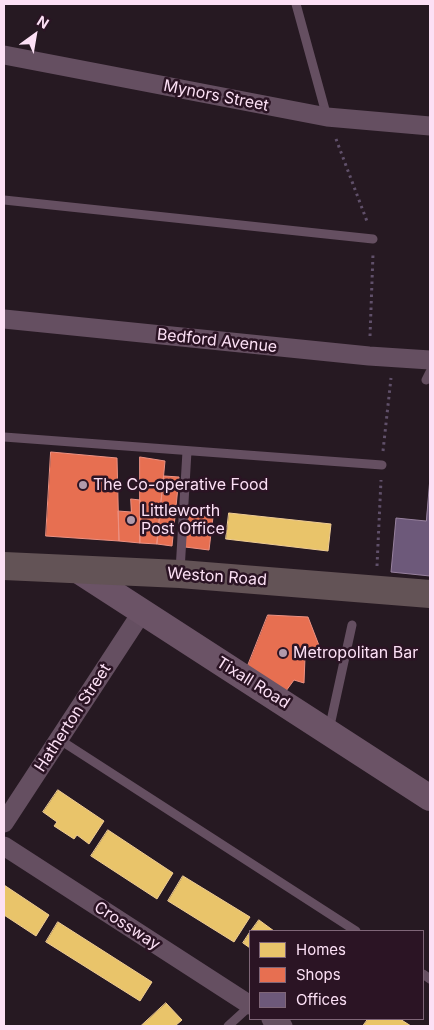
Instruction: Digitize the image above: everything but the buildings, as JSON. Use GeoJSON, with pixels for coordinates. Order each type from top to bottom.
{"type":"FeatureCollection","features":[{"type":"Feature","properties":{"kind":"highway","name":"Weston Road"},"geometry":{"type":"LineString","coordinates":[[4,566],[180,574],[430,594]]}},
{"type":"Feature","properties":{"kind":"street","name":"Mynors Street"},"geometry":{"type":"LineString","coordinates":[[4,55],[327,117],[430,126]]}},
{"type":"Feature","properties":{"kind":"street","name":"Bedford Avenue"},"geometry":{"type":"LineString","coordinates":[[4,319],[369,356],[430,360]]}},
{"type":"Feature","properties":{"kind":"street","name":"Tixall Road"},"geometry":{"type":"LineString","coordinates":[[76,569],[430,798]]}},
{"type":"Feature","properties":{"kind":"street","name":"Hatherton Street"},"geometry":{"type":"LineString","coordinates":[[4,823],[142,612]]}},
{"type":"Feature","properties":{"kind":"street","name":"Crossway"},"geometry":{"type":"LineString","coordinates":[[4,846],[249,1005]]}},
{"type":"Feature","properties":{"kind":"lane"},"geometry":{"type":"LineString","coordinates":[[296,4],[327,117]]}},
{"type":"Feature","properties":{"kind":"lane"},"geometry":{"type":"LineString","coordinates":[[4,200],[373,239]]}},
{"type":"Feature","properties":{"kind":"lane"},"geometry":{"type":"LineString","coordinates":[[4,437],[382,465]]}},
{"type":"Feature","properties":{"kind":"lane"},"geometry":{"type":"LineString","coordinates":[[180,574],[187,451]]}},
{"type":"Feature","properties":{"kind":"lane"},"geometry":{"type":"LineString","coordinates":[[328,731],[352,625]]}},
{"type":"Feature","properties":{"kind":"lane"},"geometry":{"type":"LineString","coordinates":[[60,740],[354,930]]}},
{"type":"Feature","properties":{"kind":"lane"},"geometry":{"type":"LineString","coordinates":[[228,1026],[249,1007]]}},
{"type":"Feature","properties":{"kind":"place","name":"The Co-operative Food"},"geometry":{"type":"Point","coordinates":[83,485]}},
{"type":"Feature","properties":{"kind":"place","name":"Littleworth Post Office"},"geometry":{"type":"Point","coordinates":[131,520]}},
{"type":"Feature","properties":{"kind":"place","name":"Metropolitan Bar"},"geometry":{"type":"Point","coordinates":[283,653]}}]}
